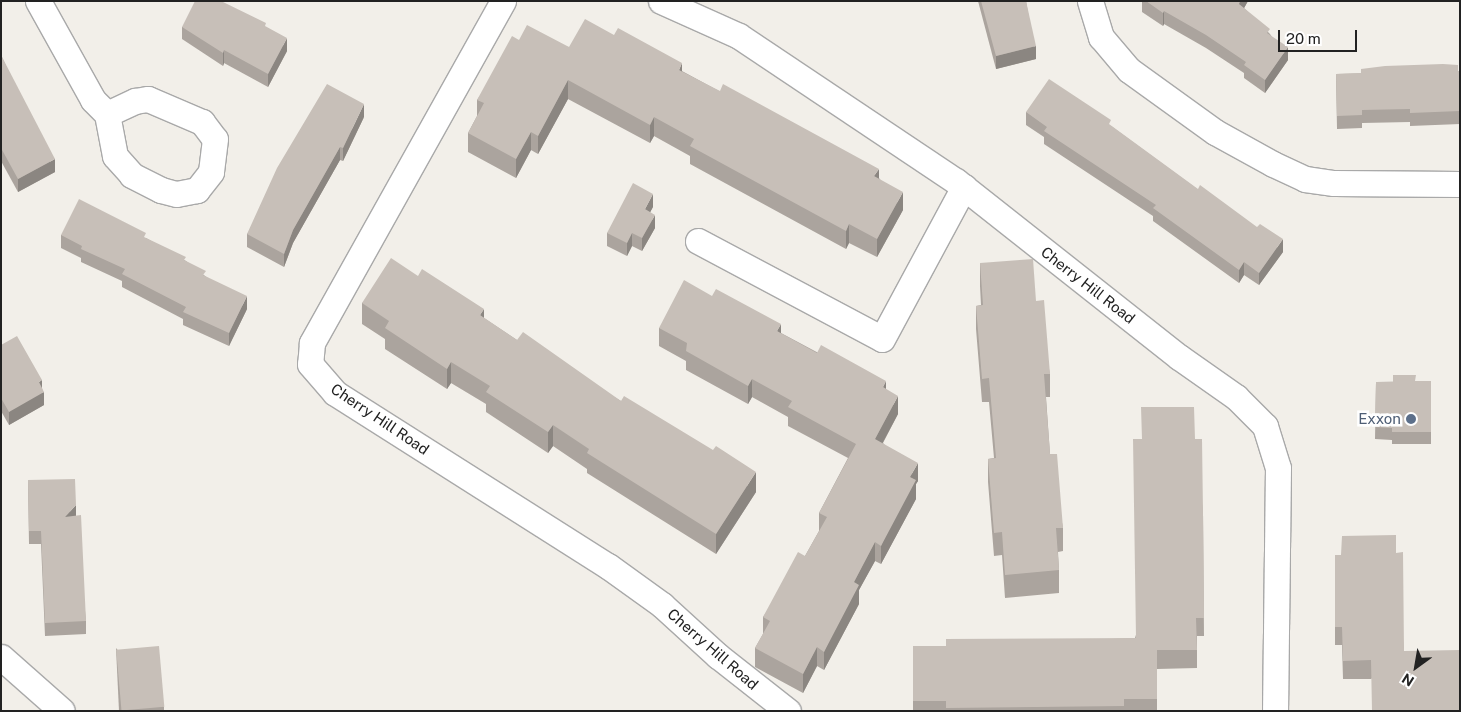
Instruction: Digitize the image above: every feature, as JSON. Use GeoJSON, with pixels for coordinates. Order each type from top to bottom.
{"type":"FeatureCollection","features":[{"type":"Feature","properties":{"kind":"street"},"geometry":{"type":"LineString","coordinates":[[38,1],[93,100],[107,114],[115,156],[132,175],[176,194],[197,190],[206,182],[211,172],[215,138],[202,122],[148,99],[134,101],[107,114]]}},
{"type":"Feature","properties":{"kind":"street","name":"Cherry Hill Road"},"geometry":{"type":"LineString","coordinates":[[502,1],[316,334],[312,342],[310,364],[335,392],[608,566],[662,605],[718,656],[788,711]]}},
{"type":"Feature","properties":{"kind":"street","name":"Cherry Hill Road"},"geometry":{"type":"LineString","coordinates":[[661,1],[739,36],[964,188],[1179,357],[1236,397],[1265,426],[1278,468],[1275,711]]}},
{"type":"Feature","properties":{"kind":"street"},"geometry":{"type":"LineString","coordinates":[[1090,1],[1101,37],[1130,70],[1215,132],[1273,164],[1305,179],[1334,183],[1460,184]]}},
{"type":"Feature","properties":{"kind":"street"},"geometry":{"type":"LineString","coordinates":[[698,241],[882,339],[964,188]]}},
{"type":"Feature","properties":{"kind":"street"},"geometry":{"type":"LineString","coordinates":[[1,658],[62,711]]}},
{"type":"Feature","properties":{"kind":"building"},"geometry":{"type":"Polygon","coordinates":[[[195,1],[221,1],[266,23],[265,26],[287,38],[268,74],[224,50],[223,53],[182,27],[195,1]]]}},
{"type":"Feature","properties":{"kind":"building"},"geometry":{"type":"Polygon","coordinates":[[[981,1],[1026,1],[1036,46],[996,56],[981,1]]]}},
{"type":"Feature","properties":{"kind":"building"},"geometry":{"type":"Polygon","coordinates":[[[1146,1],[1240,1],[1239,4],[1270,29],[1267,33],[1288,47],[1265,80],[1244,65],[1246,62],[1206,35],[1164,11],[1163,13],[1146,1]]]}},
{"type":"Feature","properties":{"kind":"building"},"geometry":{"type":"Polygon","coordinates":[[[585,19],[614,35],[618,28],[682,63],[679,70],[720,91],[723,84],[879,169],[874,176],[903,192],[877,239],[849,224],[846,231],[690,146],[694,139],[654,117],[650,125],[568,80],[538,136],[531,132],[516,159],[468,133],[484,103],[477,100],[512,36],[519,40],[527,25],[569,47],[585,19]]]}},
{"type":"Feature","properties":{"kind":"building"},"geometry":{"type":"Polygon","coordinates":[[[1,55],[55,159],[18,179],[1,148],[1,55]]]}},
{"type":"Feature","properties":{"kind":"building"},"geometry":{"type":"Polygon","coordinates":[[[1458,65],[1458,71],[1460,71],[1460,111],[1410,113],[1410,109],[1362,110],[1362,115],[1337,116],[1336,74],[1361,73],[1361,69],[1385,66],[1458,65]]]}},
{"type":"Feature","properties":{"kind":"building"},"geometry":{"type":"Polygon","coordinates":[[[1049,79],[1111,120],[1109,124],[1198,189],[1200,185],[1257,227],[1260,224],[1283,239],[1259,273],[1244,262],[1239,270],[1153,208],[1156,205],[1044,131],[1047,127],[1026,112],[1049,79]]]}},
{"type":"Feature","properties":{"kind":"building"},"geometry":{"type":"Polygon","coordinates":[[[327,84],[364,104],[343,148],[340,147],[293,230],[284,254],[247,234],[277,168],[327,84]]]}},
{"type":"Feature","properties":{"kind":"building"},"geometry":{"type":"Polygon","coordinates":[[[633,183],[653,194],[645,209],[655,215],[642,238],[632,233],[627,243],[607,233],[633,183]]]}},
{"type":"Feature","properties":{"kind":"building"},"geometry":{"type":"Polygon","coordinates":[[[79,199],[146,233],[144,237],[186,257],[184,260],[206,271],[203,275],[247,296],[229,333],[183,312],[186,307],[122,274],[125,269],[81,249],[82,246],[61,235],[79,199]]]}},
{"type":"Feature","properties":{"kind":"building"},"geometry":{"type":"Polygon","coordinates":[[[391,258],[418,276],[422,269],[484,309],[480,315],[517,340],[523,332],[621,401],[624,396],[713,450],[716,446],[756,472],[716,534],[587,453],[589,449],[553,425],[548,432],[486,392],[490,386],[451,362],[447,369],[385,328],[389,321],[362,303],[391,258]]]}},
{"type":"Feature","properties":{"kind":"building"},"geometry":{"type":"Polygon","coordinates":[[[1033,259],[1036,301],[1044,300],[1050,374],[1044,374],[1050,454],[1057,454],[1063,528],[1056,528],[1059,570],[1005,575],[1002,532],[994,533],[988,459],[996,458],[989,378],[982,379],[976,306],[983,305],[980,263],[1033,259]]]}},
{"type":"Feature","properties":{"kind":"building"},"geometry":{"type":"Polygon","coordinates":[[[684,280],[712,296],[716,289],[781,324],[777,331],[817,353],[821,345],[886,381],[883,387],[898,396],[875,439],[918,463],[910,477],[916,480],[881,546],[875,542],[854,582],[859,585],[824,652],[817,647],[803,674],[755,648],[770,621],[763,617],[798,552],[805,556],[827,517],[819,513],[856,444],[788,407],[792,401],[752,379],[748,386],[686,351],[687,343],[659,328],[684,280]]]}},
{"type":"Feature","properties":{"kind":"building"},"geometry":{"type":"Polygon","coordinates":[[[17,336],[42,380],[39,382],[44,392],[9,412],[1,398],[1,345],[17,336]]]}},
{"type":"Feature","properties":{"kind":"building"},"geometry":{"type":"Polygon","coordinates":[[[1393,375],[1416,375],[1415,381],[1431,381],[1431,432],[1392,432],[1392,428],[1375,427],[1376,382],[1393,382],[1393,375]]]}},
{"type":"Feature","properties":{"kind":"building"},"geometry":{"type":"Polygon","coordinates":[[[1141,407],[1194,407],[1195,439],[1202,439],[1204,618],[1196,618],[1197,650],[1157,650],[1157,699],[1124,699],[1124,706],[946,708],[946,701],[913,701],[913,646],[946,646],[946,639],[1136,638],[1133,439],[1142,439],[1141,407]]]}},
{"type":"Feature","properties":{"kind":"building"},"geometry":{"type":"Polygon","coordinates":[[[75,479],[76,505],[65,517],[81,515],[86,621],[45,623],[41,531],[29,531],[28,480],[75,479]]]}},
{"type":"Feature","properties":{"kind":"building"},"geometry":{"type":"Polygon","coordinates":[[[1396,535],[1396,553],[1403,552],[1404,651],[1460,650],[1460,711],[1372,711],[1371,660],[1343,661],[1342,627],[1335,627],[1335,555],[1341,555],[1342,536],[1396,535]]]}},
{"type":"Feature","properties":{"kind":"building"},"geometry":{"type":"Polygon","coordinates":[[[159,646],[164,707],[121,711],[116,650],[159,646]]]}},
{"type":"Feature","properties":{"kind":"place","name":"Exxon"},"geometry":{"type":"Point","coordinates":[1411,419]}}]}
